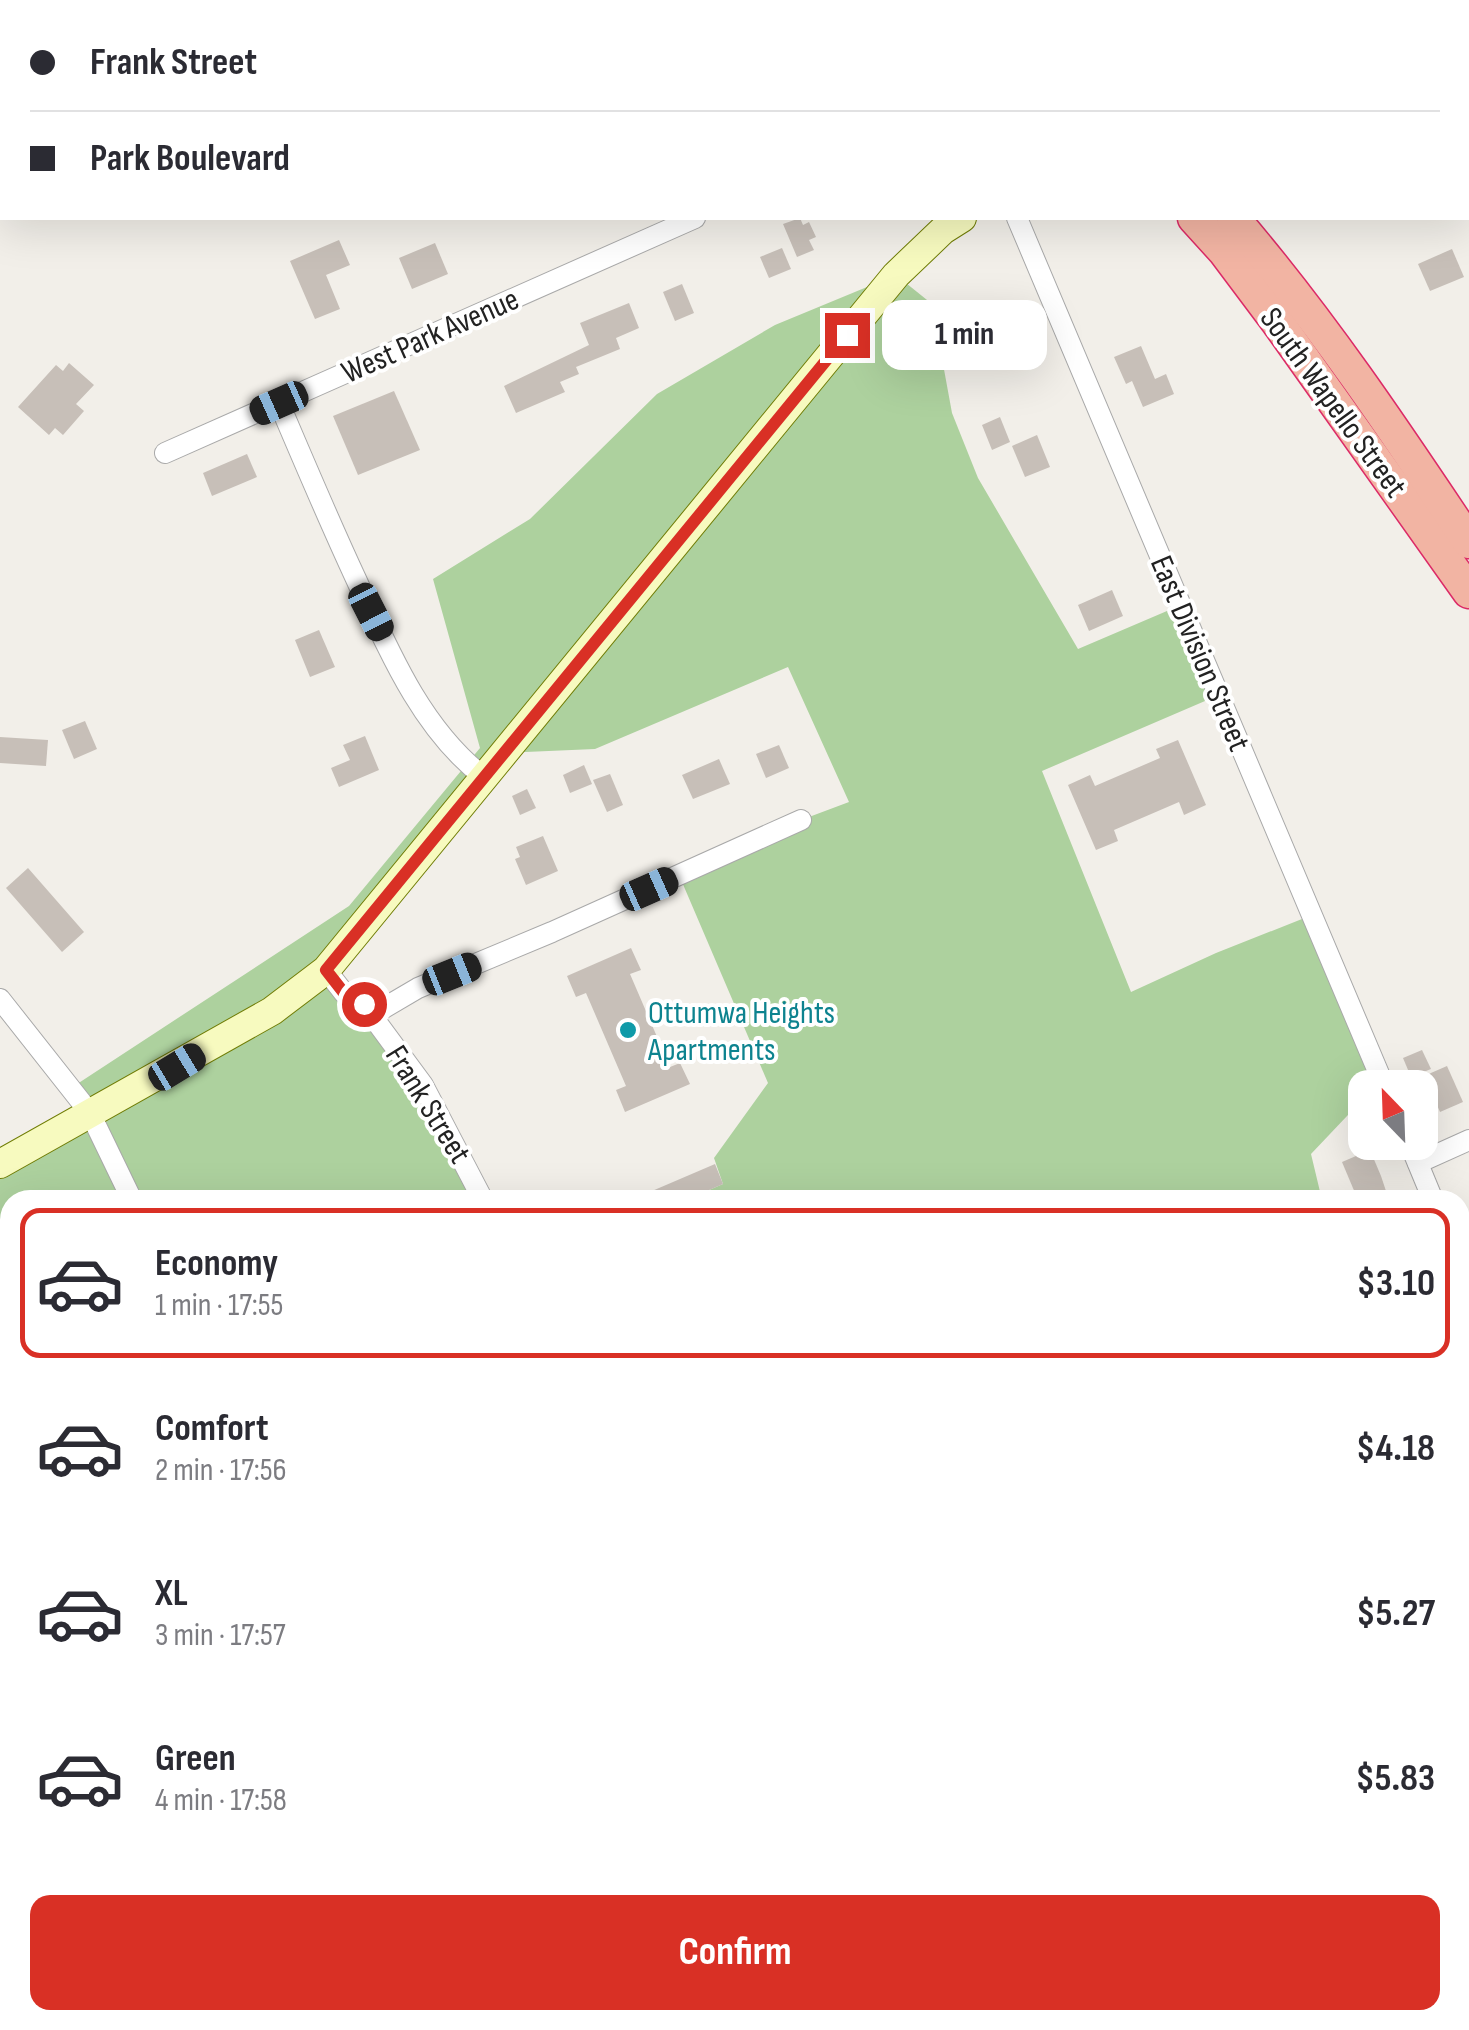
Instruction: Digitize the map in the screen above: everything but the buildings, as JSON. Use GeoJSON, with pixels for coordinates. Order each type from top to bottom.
{"type":"FeatureCollection","features":[{"type":"Feature","properties":{"kind":"highway","name":"South Wapello Street"},"geometry":{"type":"LineString","coordinates":[[1196,220],[1278,323],[1469,592]]}},
{"type":"Feature","properties":{"kind":"highway"},"geometry":{"type":"LineString","coordinates":[[1235,220],[1297,296],[1469,542]]}},
{"type":"Feature","properties":{"kind":"main road"},"geometry":{"type":"LineString","coordinates":[[0,1164],[272,1011],[326,970],[896,275],[942,230],[959,220]]}},
{"type":"Feature","properties":{"kind":"street","name":"West Park Avenue"},"geometry":{"type":"LineString","coordinates":[[165,453],[691,220]]}},
{"type":"Feature","properties":{"kind":"street","name":"East Division Street"},"geometry":{"type":"LineString","coordinates":[[1018,220],[1377,1070]]}},
{"type":"Feature","properties":{"kind":"street"},"geometry":{"type":"LineString","coordinates":[[279,403],[371,612],[412,690],[436,729],[462,760],[484,777]]}},
{"type":"Feature","properties":{"kind":"street"},"geometry":{"type":"LineString","coordinates":[[372,1015],[418,988],[800,820]]}},
{"type":"Feature","properties":{"kind":"street","name":"Frank Street"},"geometry":{"type":"LineString","coordinates":[[326,970],[344,993],[364,1004],[423,1085],[478,1190]]}},
{"type":"Feature","properties":{"kind":"street"},"geometry":{"type":"LineString","coordinates":[[0,998],[90,1113],[127,1190]]}},
{"type":"Feature","properties":{"kind":"street"},"geometry":{"type":"LineString","coordinates":[[1438,1147],[1469,1140]]}},
{"type":"Feature","properties":{"kind":"street"},"geometry":{"type":"LineString","coordinates":[[1416,1160],[1430,1190]]}},
{"type":"Feature","properties":{"kind":"green space"},"geometry":{"type":"Polygon","coordinates":[[[896,275],[932,304],[952,413],[978,478],[1078,649],[1181,605],[1219,695],[1042,771],[1131,992],[1312,915],[1368,1070],[1348,1070],[1348,1115],[1311,1154],[1320,1190],[709,1190],[723,1184],[714,1158],[768,1083],[679,875],[849,802],[788,667],[595,749],[504,753],[326,970],[364,1005],[476,1190],[0,1190],[0,1164],[90,1114],[71,1088],[349,906],[480,748],[433,579],[530,519],[657,394],[775,325],[896,275]]]}},
{"type":"Feature","properties":{"kind":"place","name":"Ottumwa Heights Apartments"},"geometry":{"type":"Point","coordinates":[628,1030]}},
{"type":"Feature","properties":{"kind":"route"},"geometry":{"type":"LineString","coordinates":[[364,1004],[344,993],[326,970],[847,335]]}}]}
